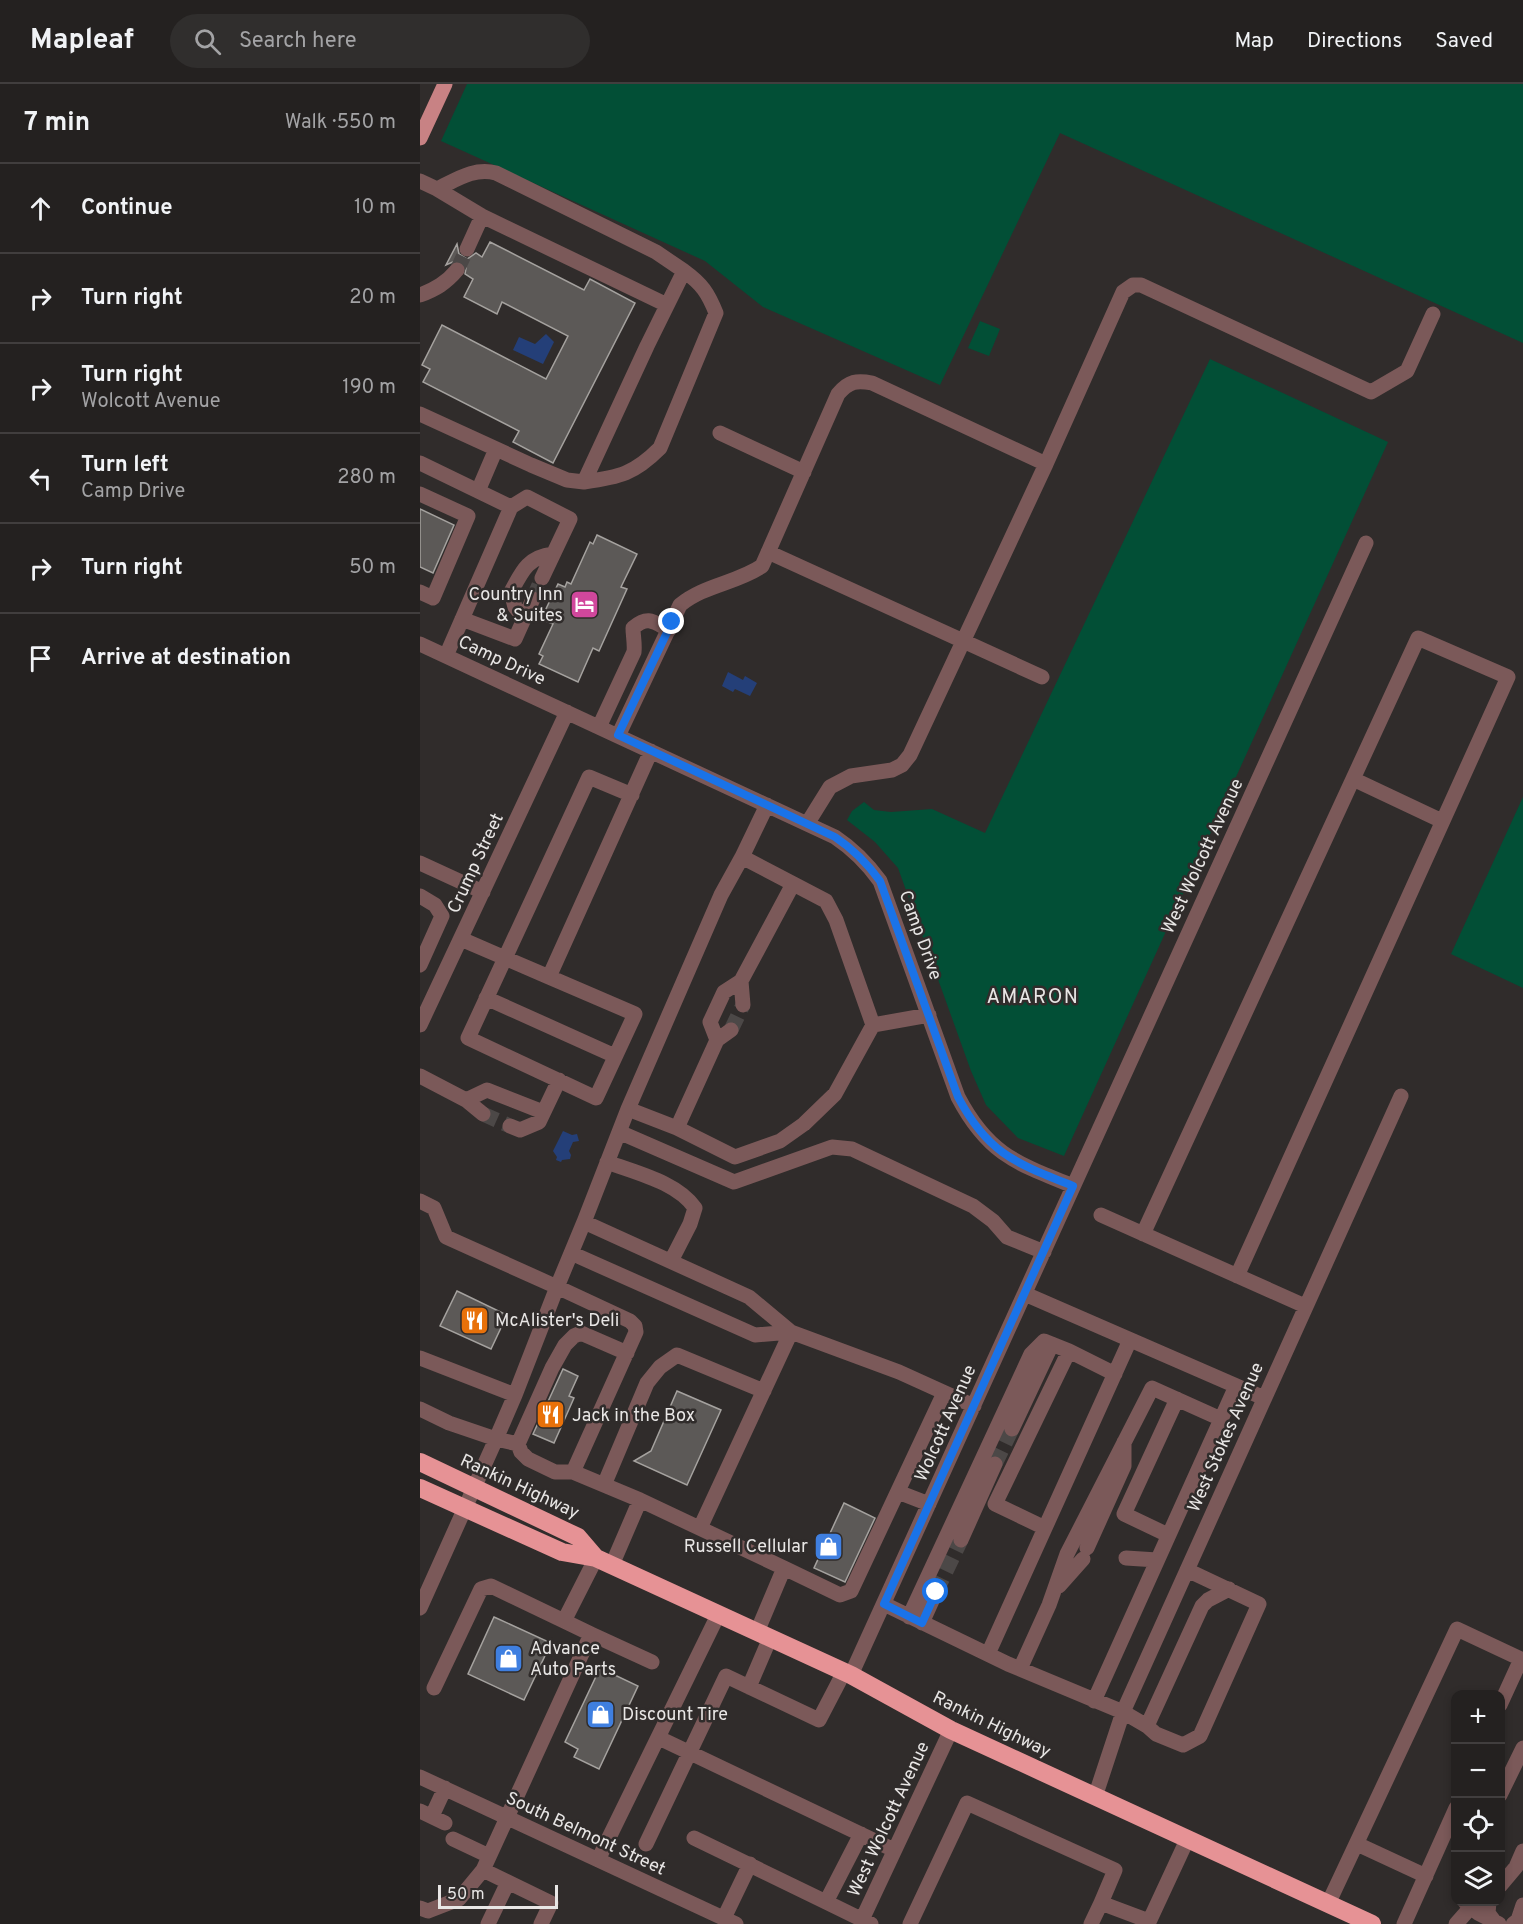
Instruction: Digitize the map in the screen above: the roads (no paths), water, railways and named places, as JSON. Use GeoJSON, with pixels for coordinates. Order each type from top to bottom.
{"type":"FeatureCollection","features":[{"type":"Feature","properties":{"kind":"highway","name":"Rankin Highway"},"geometry":{"type":"LineString","coordinates":[[420,1462],[578,1537],[604,1562]]}},
{"type":"Feature","properties":{"kind":"highway","name":"Rankin Highway"},"geometry":{"type":"LineString","coordinates":[[420,1488],[562,1551],[604,1562],[764,1635],[848,1674],[951,1730],[1372,1924]]}},
{"type":"Feature","properties":{"kind":"main road"},"geometry":{"type":"LineString","coordinates":[[420,138],[445,84]]}},
{"type":"Feature","properties":{"kind":"street"},"geometry":{"type":"LineString","coordinates":[[420,414],[567,480],[584,482],[619,477],[646,461],[660,448],[716,313],[710,297],[700,283],[656,252],[496,173],[485,170],[470,174],[437,189]]}},
{"type":"Feature","properties":{"kind":"street"},"geometry":{"type":"LineString","coordinates":[[420,181],[482,216],[667,305]]}},
{"type":"Feature","properties":{"kind":"street"},"geometry":{"type":"LineString","coordinates":[[467,249],[482,216]]}},
{"type":"Feature","properties":{"kind":"street"},"geometry":{"type":"LineString","coordinates":[[420,295],[438,288],[457,270]]}},
{"type":"Feature","properties":{"kind":"street"},"geometry":{"type":"LineString","coordinates":[[584,482],[684,271]]}},
{"type":"Feature","properties":{"kind":"street"},"geometry":{"type":"LineString","coordinates":[[807,824],[830,787],[851,776],[884,772],[902,765],[910,755],[1046,464],[1123,292],[1133,285],[1141,285],[1371,392],[1407,371],[1433,314]]}},
{"type":"Feature","properties":{"kind":"street"},"geometry":{"type":"LineString","coordinates":[[618,735],[680,605],[690,597],[752,573],[762,566],[838,394],[845,386],[856,380],[872,383],[1046,464]]}},
{"type":"Feature","properties":{"kind":"street"},"geometry":{"type":"LineString","coordinates":[[720,433],[804,472]]}},
{"type":"Feature","properties":{"kind":"street"},"geometry":{"type":"LineString","coordinates":[[478,491],[496,449]]}},
{"type":"Feature","properties":{"kind":"street"},"geometry":{"type":"LineString","coordinates":[[420,463],[512,507]]}},
{"type":"Feature","properties":{"kind":"street"},"geometry":{"type":"LineString","coordinates":[[420,494],[468,516],[426,595]]}},
{"type":"Feature","properties":{"kind":"street"},"geometry":{"type":"LineString","coordinates":[[446,656],[512,507],[527,497],[570,519],[542,578]]}},
{"type":"Feature","properties":{"kind":"street","name":"West Wolcott Avenue"},"geometry":{"type":"LineString","coordinates":[[1073,1186],[1366,543]]}},
{"type":"Feature","properties":{"kind":"street"},"geometry":{"type":"LineString","coordinates":[[768,552],[1042,677]]}},
{"type":"Feature","properties":{"kind":"street"},"geometry":{"type":"LineString","coordinates":[[524,618],[515,607],[512,592],[523,570],[540,556],[553,554]]}},
{"type":"Feature","properties":{"kind":"street"},"geometry":{"type":"LineString","coordinates":[[462,619],[514,639],[533,599]]}},
{"type":"Feature","properties":{"kind":"street"},"geometry":{"type":"LineString","coordinates":[[599,726],[634,652],[633,628],[641,621],[652,621],[669,630]]}},
{"type":"Feature","properties":{"kind":"street"},"geometry":{"type":"LineString","coordinates":[[1143,1234],[1418,638],[1508,677],[1237,1276]]}},
{"type":"Feature","properties":{"kind":"street","name":"Camp Drive"},"geometry":{"type":"LineString","coordinates":[[420,644],[566,715],[599,726],[835,837],[852,849],[880,881],[958,1097],[971,1120],[988,1142],[1027,1167],[1073,1186]]}},
{"type":"Feature","properties":{"kind":"street","name":"Crump Street"},"geometry":{"type":"LineString","coordinates":[[420,1025],[566,715]]}},
{"type":"Feature","properties":{"kind":"street"},"geometry":{"type":"LineString","coordinates":[[549,977],[651,751]]}},
{"type":"Feature","properties":{"kind":"street"},"geometry":{"type":"LineString","coordinates":[[461,939],[504,958],[635,1014],[596,1098],[468,1038],[504,958],[589,777],[632,795]]}},
{"type":"Feature","properties":{"kind":"street"},"geometry":{"type":"LineString","coordinates":[[1353,779],[1442,821]]}},
{"type":"Feature","properties":{"kind":"street"},"geometry":{"type":"LineString","coordinates":[[420,1608],[515,1395],[628,1109],[720,896],[767,805]]}},
{"type":"Feature","properties":{"kind":"street"},"geometry":{"type":"LineString","coordinates":[[628,1109],[677,1128],[735,1157],[780,1141],[804,1124],[835,1094],[873,1025],[836,920],[826,901],[741,857]]}},
{"type":"Feature","properties":{"kind":"street"},"geometry":{"type":"LineString","coordinates":[[420,863],[483,892]]}},
{"type":"Feature","properties":{"kind":"street"},"geometry":{"type":"LineString","coordinates":[[717,1040],[710,1022],[724,992],[741,981],[793,884]]}},
{"type":"Feature","properties":{"kind":"street"},"geometry":{"type":"LineString","coordinates":[[420,896],[435,905],[442,916],[420,965]]}},
{"type":"Feature","properties":{"kind":"street"},"geometry":{"type":"LineString","coordinates":[[741,981],[743,1005]]}},
{"type":"Feature","properties":{"kind":"street"},"geometry":{"type":"LineString","coordinates":[[486,998],[615,1056]]}},
{"type":"Feature","properties":{"kind":"street"},"geometry":{"type":"LineString","coordinates":[[873,1025],[929,1015]]}},
{"type":"Feature","properties":{"kind":"street"},"geometry":{"type":"LineString","coordinates":[[677,1128],[717,1040],[731,1030]]}},
{"type":"Feature","properties":{"kind":"street"},"geometry":{"type":"LineString","coordinates":[[420,1076],[466,1100],[483,1114]]}},
{"type":"Feature","properties":{"kind":"street"},"geometry":{"type":"LineString","coordinates":[[510,1126],[520,1130],[539,1122],[559,1080]]}},
{"type":"Feature","properties":{"kind":"street"},"geometry":{"type":"LineString","coordinates":[[466,1100],[487,1090],[543,1112]]}},
{"type":"Feature","properties":{"kind":"street","name":"West Stokes Avenue"},"geometry":{"type":"LineString","coordinates":[[1095,1797],[1124,1712],[1401,1096]]}},
{"type":"Feature","properties":{"kind":"street"},"geometry":{"type":"LineString","coordinates":[[619,1132],[734,1182],[832,1147],[852,1149],[973,1206],[993,1221],[1006,1237],[1044,1252]]}},
{"type":"Feature","properties":{"kind":"street"},"geometry":{"type":"LineString","coordinates":[[607,1162],[678,1190],[695,1208],[690,1224],[671,1261]]}},
{"type":"Feature","properties":{"kind":"street","name":"Wolcott Avenue"},"geometry":{"type":"LineString","coordinates":[[749,1687],[819,1720],[848,1674],[884,1604],[1073,1186]]}},
{"type":"Feature","properties":{"kind":"street"},"geometry":{"type":"LineString","coordinates":[[420,1201],[434,1208],[446,1237],[630,1321],[635,1326],[636,1332],[573,1472]]}},
{"type":"Feature","properties":{"kind":"street"},"geometry":{"type":"LineString","coordinates":[[1101,1215],[1305,1306]]}},
{"type":"Feature","properties":{"kind":"street"},"geometry":{"type":"LineString","coordinates":[[584,1222],[749,1297],[791,1332],[899,1372],[974,1406]]}},
{"type":"Feature","properties":{"kind":"street"},"geometry":{"type":"LineString","coordinates":[[571,1253],[755,1335],[791,1332]]}},
{"type":"Feature","properties":{"kind":"street"},"geometry":{"type":"LineString","coordinates":[[1025,1294],[1264,1398]]}},
{"type":"Feature","properties":{"kind":"street"},"geometry":{"type":"LineString","coordinates":[[700,1528],[791,1332]]}},
{"type":"Feature","properties":{"kind":"street"},"geometry":{"type":"LineString","coordinates":[[627,1353],[582,1333],[574,1336],[565,1345],[552,1368],[518,1444],[521,1452],[528,1459],[555,1472],[573,1472],[640,1500],[840,1595],[851,1591],[945,1393]]}},
{"type":"Feature","properties":{"kind":"street"},"geometry":{"type":"LineString","coordinates":[[988,1654],[1130,1340]]}},
{"type":"Feature","properties":{"kind":"street"},"geometry":{"type":"LineString","coordinates":[[916,1620],[1031,1354],[1044,1341],[1115,1374]]}},
{"type":"Feature","properties":{"kind":"street"},"geometry":{"type":"LineString","coordinates":[[1012,1429],[1052,1344]]}},
{"type":"Feature","properties":{"kind":"street"},"geometry":{"type":"LineString","coordinates":[[1045,1528],[995,1504],[1069,1351]]}},
{"type":"Feature","properties":{"kind":"street"},"geometry":{"type":"LineString","coordinates":[[604,1485],[647,1383],[660,1367],[677,1355],[764,1391]]}},
{"type":"Feature","properties":{"kind":"street"},"geometry":{"type":"LineString","coordinates":[[420,1358],[515,1395]]}},
{"type":"Feature","properties":{"kind":"street"},"geometry":{"type":"LineString","coordinates":[[1094,1701],[1236,1386]]}},
{"type":"Feature","properties":{"kind":"street"},"geometry":{"type":"LineString","coordinates":[[1020,1669],[1067,1554],[1152,1388],[1221,1419]]}},
{"type":"Feature","properties":{"kind":"street"},"geometry":{"type":"LineString","coordinates":[[1168,1535],[1124,1514],[1177,1399]]}},
{"type":"Feature","properties":{"kind":"street"},"geometry":{"type":"LineString","coordinates":[[420,1408],[449,1423],[518,1444]]}},
{"type":"Feature","properties":{"kind":"street"},"geometry":{"type":"LineString","coordinates":[[1053,1592],[1085,1554],[1124,1466],[1124,1442]]}},
{"type":"Feature","properties":{"kind":"street"},"geometry":{"type":"LineString","coordinates":[[961,1540],[995,1464]]}},
{"type":"Feature","properties":{"kind":"street"},"geometry":{"type":"LineString","coordinates":[[898,1491],[929,1504]]}},
{"type":"Feature","properties":{"kind":"street"},"geometry":{"type":"LineString","coordinates":[[564,1621],[604,1562],[640,1500]]}},
{"type":"Feature","properties":{"kind":"street"},"geometry":{"type":"LineString","coordinates":[[1126,1558],[1157,1560]]}},
{"type":"Feature","properties":{"kind":"street"},"geometry":{"type":"LineString","coordinates":[[646,1844],[726,1676],[749,1687],[784,1568]]}},
{"type":"Feature","properties":{"kind":"street"},"geometry":{"type":"LineString","coordinates":[[884,1604],[1020,1669],[1124,1712],[1156,1734],[1183,1745],[1200,1736],[1259,1604],[1187,1570]]}},
{"type":"Feature","properties":{"kind":"street"},"geometry":{"type":"LineString","coordinates":[[434,1688],[481,1589],[491,1586],[652,1662]]}},
{"type":"Feature","properties":{"kind":"street"},"geometry":{"type":"LineString","coordinates":[[1147,1726],[1202,1606],[1208,1600],[1229,1589]]}},
{"type":"Feature","properties":{"kind":"street"},"geometry":{"type":"LineString","coordinates":[[916,1620],[936,1592]]}},
{"type":"Feature","properties":{"kind":"street"},"geometry":{"type":"LineString","coordinates":[[597,1860],[718,1615]]}},
{"type":"Feature","properties":{"kind":"street"},"geometry":{"type":"LineString","coordinates":[[1328,1904],[1457,1629],[1521,1659],[1505,1694]]}},
{"type":"Feature","properties":{"kind":"street"},"geometry":{"type":"LineString","coordinates":[[420,1908],[428,1911],[459,1899],[486,1863],[591,1634]]}},
{"type":"Feature","properties":{"kind":"street","name":"West Wolcott Avenue"},"geometry":{"type":"LineString","coordinates":[[864,1923],[894,1850],[951,1730]]}},
{"type":"Feature","properties":{"kind":"street"},"geometry":{"type":"LineString","coordinates":[[659,1738],[894,1850]]}},
{"type":"Feature","properties":{"kind":"street"},"geometry":{"type":"LineString","coordinates":[[1505,1785],[1523,1748]]}},
{"type":"Feature","properties":{"kind":"street","name":"South Belmont Street"},"geometry":{"type":"LineString","coordinates":[[420,1777],[730,1921]]}},
{"type":"Feature","properties":{"kind":"street"},"geometry":{"type":"LineString","coordinates":[[432,1817],[445,1788]]}},
{"type":"Feature","properties":{"kind":"street"},"geometry":{"type":"LineString","coordinates":[[910,1924],[968,1803],[1115,1870],[1091,1924]]}},
{"type":"Feature","properties":{"kind":"street"},"geometry":{"type":"LineString","coordinates":[[1404,1924],[1451,1817]]}},
{"type":"Feature","properties":{"kind":"street"},"geometry":{"type":"LineString","coordinates":[[826,1902],[861,1834]]}},
{"type":"Feature","properties":{"kind":"street"},"geometry":{"type":"LineString","coordinates":[[694,1838],[864,1923]]}},
{"type":"Feature","properties":{"kind":"street"},"geometry":{"type":"LineString","coordinates":[[453,1839],[508,1882],[551,1903],[541,1924]]}},
{"type":"Feature","properties":{"kind":"street"},"geometry":{"type":"LineString","coordinates":[[1101,1903],[1148,1923],[1187,1840]]}},
{"type":"Feature","properties":{"kind":"street"},"geometry":{"type":"LineString","coordinates":[[1357,1844],[1426,1875]]}},
{"type":"Feature","properties":{"kind":"street"},"geometry":{"type":"LineString","coordinates":[[1505,1880],[1523,1851]]}},
{"type":"Feature","properties":{"kind":"street"},"geometry":{"type":"LineString","coordinates":[[730,1921],[750,1864]]}},
{"type":"Feature","properties":{"kind":"street"},"geometry":{"type":"LineString","coordinates":[[488,1924],[508,1882]]}},
{"type":"Feature","properties":{"kind":"street"},"geometry":{"type":"LineString","coordinates":[[1513,1924],[1518,1920],[1523,1905]]}},
{"type":"Feature","properties":{"kind":"street"},"geometry":{"type":"LineString","coordinates":[[1456,1924],[1467,1906]]}},
{"type":"Feature","properties":{"kind":"street"},"geometry":{"type":"LineString","coordinates":[[1470,1906],[1478,1914],[1497,1923]]}},
{"type":"Feature","properties":{"kind":"street"},"geometry":{"type":"LineString","coordinates":[[1489,1906],[1488,1913],[1497,1923]]}},
{"type":"Feature","properties":{"kind":"water"},"geometry":{"type":"Polygon","coordinates":[[[546,334],[554,342],[543,364],[513,350],[519,337],[535,344],[546,334]]]}},
{"type":"Feature","properties":{"kind":"water"},"geometry":{"type":"Polygon","coordinates":[[[728,672],[743,680],[745,676],[757,683],[750,696],[735,689],[733,692],[722,686],[728,672]]]}},
{"type":"Feature","properties":{"kind":"water"},"geometry":{"type":"Polygon","coordinates":[[[563,1131],[572,1135],[577,1134],[579,1141],[573,1142],[569,1151],[570,1159],[561,1162],[556,1160],[557,1157],[553,1151],[563,1131]]]}},
{"type":"Feature","properties":{"kind":"tunnel"},"geometry":{"type":"LineString","coordinates":[[457,270],[467,249]]}},
{"type":"Feature","properties":{"kind":"tunnel"},"geometry":{"type":"LineString","coordinates":[[533,599],[542,578]]}},
{"type":"Feature","properties":{"kind":"tunnel"},"geometry":{"type":"LineString","coordinates":[[731,1030],[743,1005]]}},
{"type":"Feature","properties":{"kind":"tunnel"},"geometry":{"type":"LineString","coordinates":[[483,1114],[510,1126]]}},
{"type":"Feature","properties":{"kind":"tunnel"},"geometry":{"type":"LineString","coordinates":[[995,1464],[1012,1429]]}},
{"type":"Feature","properties":{"kind":"tunnel"},"geometry":{"type":"LineString","coordinates":[[936,1592],[961,1540]]}},
{"type":"Feature","properties":{"kind":"place","name":"Country Inn & Suites"},"geometry":{"type":"Point","coordinates":[584,604]}},
{"type":"Feature","properties":{"kind":"place","name":"McAlister's Deli"},"geometry":{"type":"Point","coordinates":[474,1320]}},
{"type":"Feature","properties":{"kind":"place","name":"Jack in the Box"},"geometry":{"type":"Point","coordinates":[551,1415]}},
{"type":"Feature","properties":{"kind":"place","name":"Russell Cellular"},"geometry":{"type":"Point","coordinates":[829,1546]}},
{"type":"Feature","properties":{"kind":"place","name":"Advance Auto Parts"},"geometry":{"type":"Point","coordinates":[509,1658]}},
{"type":"Feature","properties":{"kind":"place","name":"Discount Tire"},"geometry":{"type":"Point","coordinates":[601,1714]}},
{"type":"Feature","properties":{"kind":"district","name":"AMARON"},"geometry":{"type":"Point","coordinates":[1033,996]}}]}
